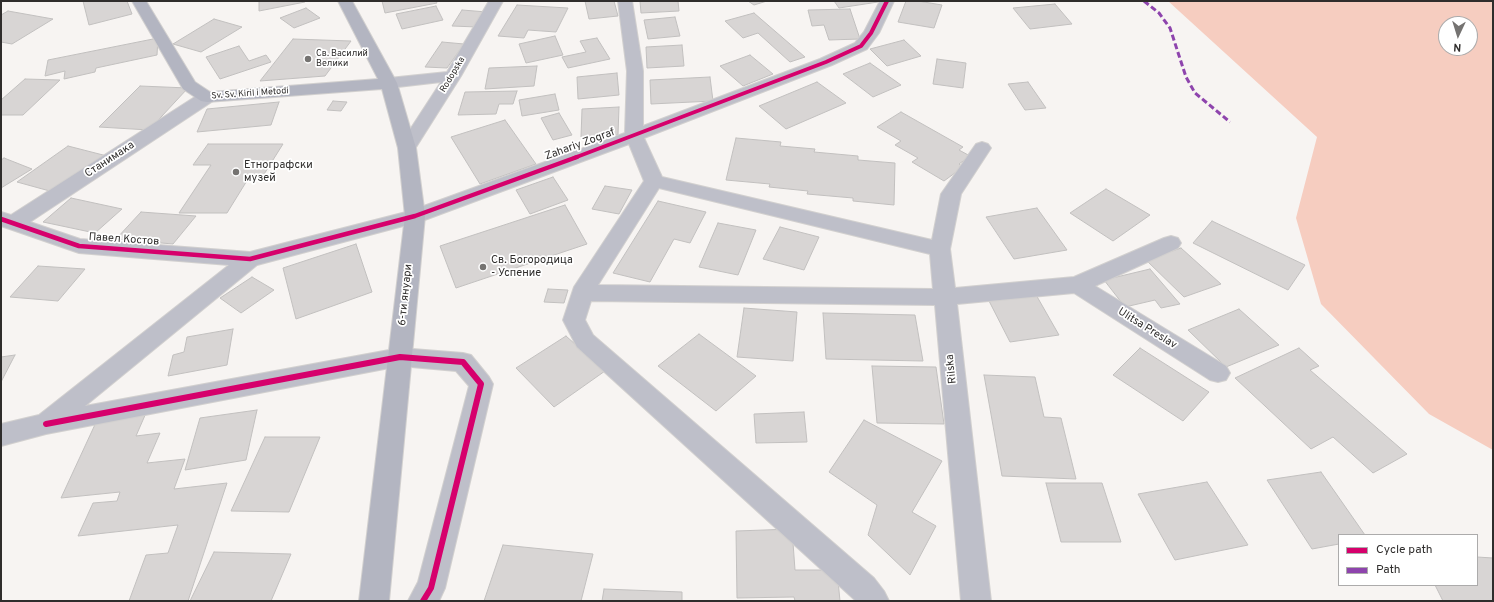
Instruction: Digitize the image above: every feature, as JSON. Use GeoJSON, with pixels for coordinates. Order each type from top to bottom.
{"type":"FeatureCollection","features":[{"type":"Feature","properties":{"kind":"main road","name":"Sv. Sv. Kiril i Metodi"},"geometry":{"type":"LineString","coordinates":[[139,1],[189,85],[207,98],[389,83]]}},
{"type":"Feature","properties":{"kind":"main road","name":"6-ти януари"},"geometry":{"type":"LineString","coordinates":[[345,1],[389,83],[407,148],[414,216],[374,601]]}},
{"type":"Feature","properties":{"kind":"street","name":"Rodopska"},"geometry":{"type":"LineString","coordinates":[[407,148],[453,76],[496,1]]}},
{"type":"Feature","properties":{"kind":"street"},"geometry":{"type":"LineString","coordinates":[[626,1],[635,72],[634,136],[654,181]]}},
{"type":"Feature","properties":{"kind":"street","name":"Zahariy Zograf"},"geometry":{"type":"LineString","coordinates":[[250,259],[414,216],[634,136],[826,62],[861,46],[871,33],[887,1]]}},
{"type":"Feature","properties":{"kind":"street"},"geometry":{"type":"LineString","coordinates":[[389,83],[453,76]]}},
{"type":"Feature","properties":{"kind":"street","name":"Станимака"},"geometry":{"type":"LineString","coordinates":[[7,221],[207,98]]}},
{"type":"Feature","properties":{"kind":"street","name":"Rilska"},"geometry":{"type":"LineString","coordinates":[[976,601],[940,249],[951,194],[982,148]]}},
{"type":"Feature","properties":{"kind":"street"},"geometry":{"type":"LineString","coordinates":[[654,181],[940,249]]}},
{"type":"Feature","properties":{"kind":"street"},"geometry":{"type":"LineString","coordinates":[[654,181],[582,293],[574,320],[585,341],[864,588],[874,601]]}},
{"type":"Feature","properties":{"kind":"street","name":"Павел Костов"},"geometry":{"type":"LineString","coordinates":[[7,221],[79,246],[250,259]]}},
{"type":"Feature","properties":{"kind":"street"},"geometry":{"type":"LineString","coordinates":[[582,293],[945,297],[1076,285],[1171,243]]}},
{"type":"Feature","properties":{"kind":"street"},"geometry":{"type":"LineString","coordinates":[[46,424],[250,259]]}},
{"type":"Feature","properties":{"kind":"street","name":"Ulitsa Preslav"},"geometry":{"type":"LineString","coordinates":[[1076,285],[1218,373]]}},
{"type":"Feature","properties":{"kind":"street"},"geometry":{"type":"LineString","coordinates":[[1,435],[46,424],[400,357],[463,362],[481,384],[431,588],[423,601]]}},
{"type":"Feature","properties":{"kind":"shaded area"},"geometry":{"type":"Polygon","coordinates":[[[1168,1],[1493,1],[1493,450],[1429,414],[1321,304],[1296,218],[1317,137],[1168,1]]]}},
{"type":"Feature","properties":{"kind":"building"},"geometry":{"type":"Polygon","coordinates":[[[83,1],[127,1],[132,14],[89,25],[83,1]]]}},
{"type":"Feature","properties":{"kind":"building"},"geometry":{"type":"Polygon","coordinates":[[[259,1],[304,1],[305,2],[259,11],[259,1]]]}},
{"type":"Feature","properties":{"kind":"building"},"geometry":{"type":"Polygon","coordinates":[[[382,1],[436,1],[437,3],[385,13],[382,1]]]}},
{"type":"Feature","properties":{"kind":"building"},"geometry":{"type":"Polygon","coordinates":[[[585,1],[614,1],[618,16],[589,19],[585,1]]]}},
{"type":"Feature","properties":{"kind":"building"},"geometry":{"type":"Polygon","coordinates":[[[640,1],[678,1],[679,11],[641,13],[640,1]]]}},
{"type":"Feature","properties":{"kind":"building"},"geometry":{"type":"Polygon","coordinates":[[[748,1],[767,1],[754,5],[748,1]]]}},
{"type":"Feature","properties":{"kind":"building"},"geometry":{"type":"Polygon","coordinates":[[[834,1],[877,1],[878,2],[839,8],[834,1]]]}},
{"type":"Feature","properties":{"kind":"building"},"geometry":{"type":"Polygon","coordinates":[[[906,1],[918,1],[942,5],[934,28],[898,22],[906,1]]]}},
{"type":"Feature","properties":{"kind":"building"},"geometry":{"type":"Polygon","coordinates":[[[1055,4],[1072,24],[1030,29],[1013,8],[1055,4]]]}},
{"type":"Feature","properties":{"kind":"building"},"geometry":{"type":"Polygon","coordinates":[[[517,5],[568,8],[556,32],[528,30],[524,38],[498,36],[517,5]]]}},
{"type":"Feature","properties":{"kind":"building"},"geometry":{"type":"Polygon","coordinates":[[[436,6],[443,20],[402,29],[396,14],[436,6]]]}},
{"type":"Feature","properties":{"kind":"building"},"geometry":{"type":"Polygon","coordinates":[[[306,8],[320,18],[294,28],[280,18],[306,8]]]}},
{"type":"Feature","properties":{"kind":"building"},"geometry":{"type":"Polygon","coordinates":[[[850,9],[860,39],[829,40],[824,25],[812,26],[808,10],[850,9]]]}},
{"type":"Feature","properties":{"kind":"building"},"geometry":{"type":"Polygon","coordinates":[[[462,10],[487,12],[477,27],[452,26],[462,10]]]}},
{"type":"Feature","properties":{"kind":"building"},"geometry":{"type":"Polygon","coordinates":[[[8,11],[53,19],[12,44],[1,42],[1,15],[8,11]]]}},
{"type":"Feature","properties":{"kind":"building"},"geometry":{"type":"Polygon","coordinates":[[[754,13],[805,57],[790,62],[758,33],[743,38],[725,21],[754,13]]]}},
{"type":"Feature","properties":{"kind":"building"},"geometry":{"type":"Polygon","coordinates":[[[675,17],[680,36],[648,39],[644,20],[675,17]]]}},
{"type":"Feature","properties":{"kind":"building"},"geometry":{"type":"Polygon","coordinates":[[[214,19],[242,27],[201,52],[173,44],[214,19]]]}},
{"type":"Feature","properties":{"kind":"building"},"geometry":{"type":"Polygon","coordinates":[[[555,36],[563,55],[526,63],[519,44],[555,36]]]}},
{"type":"Feature","properties":{"kind":"building"},"geometry":{"type":"Polygon","coordinates":[[[158,38],[157,55],[96,68],[95,72],[64,79],[65,71],[45,76],[48,60],[158,38]]]}},
{"type":"Feature","properties":{"kind":"building"},"geometry":{"type":"Polygon","coordinates":[[[597,38],[610,59],[568,68],[562,57],[586,52],[580,41],[597,38]]]}},
{"type":"Feature","properties":{"kind":"building","name":"Св. Василий Велики"},"geometry":{"type":"Polygon","coordinates":[[[293,39],[351,41],[325,76],[260,81],[293,39]]]}},
{"type":"Feature","properties":{"kind":"building"},"geometry":{"type":"Polygon","coordinates":[[[904,40],[921,56],[887,66],[870,49],[904,40]]]}},
{"type":"Feature","properties":{"kind":"building"},"geometry":{"type":"Polygon","coordinates":[[[442,42],[464,44],[447,68],[425,67],[442,42]]]}},
{"type":"Feature","properties":{"kind":"building"},"geometry":{"type":"Polygon","coordinates":[[[682,45],[684,66],[647,68],[646,47],[682,45]]]}},
{"type":"Feature","properties":{"kind":"building"},"geometry":{"type":"Polygon","coordinates":[[[239,46],[249,61],[266,55],[271,62],[220,79],[206,57],[239,46]]]}},
{"type":"Feature","properties":{"kind":"building"},"geometry":{"type":"Polygon","coordinates":[[[750,55],[773,74],[743,86],[720,66],[750,55]]]}},
{"type":"Feature","properties":{"kind":"building"},"geometry":{"type":"Polygon","coordinates":[[[937,59],[966,63],[963,88],[933,84],[937,59]]]}},
{"type":"Feature","properties":{"kind":"building"},"geometry":{"type":"Polygon","coordinates":[[[870,63],[901,85],[873,97],[843,74],[870,63]]]}},
{"type":"Feature","properties":{"kind":"building"},"geometry":{"type":"Polygon","coordinates":[[[537,66],[534,86],[485,89],[489,68],[537,66]]]}},
{"type":"Feature","properties":{"kind":"building"},"geometry":{"type":"Polygon","coordinates":[[[617,73],[619,95],[578,99],[577,77],[617,73]]]}},
{"type":"Feature","properties":{"kind":"building"},"geometry":{"type":"Polygon","coordinates":[[[710,77],[713,101],[651,104],[650,80],[710,77]]]}},
{"type":"Feature","properties":{"kind":"building"},"geometry":{"type":"Polygon","coordinates":[[[25,79],[60,80],[23,115],[1,115],[1,100],[25,79]]]}},
{"type":"Feature","properties":{"kind":"building"},"geometry":{"type":"Polygon","coordinates":[[[817,82],[846,103],[786,129],[759,106],[817,82]]]}},
{"type":"Feature","properties":{"kind":"building"},"geometry":{"type":"Polygon","coordinates":[[[1028,82],[1046,108],[1025,110],[1008,84],[1028,82]]]}},
{"type":"Feature","properties":{"kind":"building"},"geometry":{"type":"Polygon","coordinates":[[[140,86],[188,88],[149,130],[99,127],[140,86]]]}},
{"type":"Feature","properties":{"kind":"building"},"geometry":{"type":"Polygon","coordinates":[[[517,91],[513,104],[499,104],[496,114],[458,115],[465,92],[517,91]]]}},
{"type":"Feature","properties":{"kind":"building"},"geometry":{"type":"Polygon","coordinates":[[[555,94],[559,110],[522,116],[519,100],[555,94]]]}},
{"type":"Feature","properties":{"kind":"building"},"geometry":{"type":"Polygon","coordinates":[[[333,101],[347,102],[341,111],[327,110],[333,101]]]}},
{"type":"Feature","properties":{"kind":"building"},"geometry":{"type":"Polygon","coordinates":[[[279,102],[271,125],[197,132],[207,109],[279,102]]]}},
{"type":"Feature","properties":{"kind":"building"},"geometry":{"type":"Polygon","coordinates":[[[619,107],[618,135],[581,137],[582,109],[619,107]]]}},
{"type":"Feature","properties":{"kind":"building"},"geometry":{"type":"Polygon","coordinates":[[[901,112],[963,147],[959,150],[970,156],[959,164],[963,167],[944,181],[912,162],[918,158],[895,145],[901,141],[877,127],[901,112]]]}},
{"type":"Feature","properties":{"kind":"building"},"geometry":{"type":"Polygon","coordinates":[[[559,113],[572,135],[553,140],[541,118],[559,113]]]}},
{"type":"Feature","properties":{"kind":"building"},"geometry":{"type":"Polygon","coordinates":[[[505,120],[536,164],[480,184],[451,137],[505,120]]]}},
{"type":"Feature","properties":{"kind":"building"},"geometry":{"type":"Polygon","coordinates":[[[736,138],[781,142],[780,146],[815,149],[814,152],[858,156],[858,160],[895,163],[894,205],[853,201],[853,198],[807,194],[808,191],[769,187],[770,184],[726,180],[736,138]]]}},
{"type":"Feature","properties":{"kind":"building","name":"Етнографски музей"},"geometry":{"type":"Polygon","coordinates":[[[208,144],[283,144],[261,179],[248,179],[227,213],[179,213],[211,165],[193,165],[208,144]]]}},
{"type":"Feature","properties":{"kind":"building"},"geometry":{"type":"Polygon","coordinates":[[[68,146],[107,156],[57,193],[17,182],[68,146]]]}},
{"type":"Feature","properties":{"kind":"building"},"geometry":{"type":"Polygon","coordinates":[[[4,158],[32,169],[1,188],[1,160],[4,158]]]}},
{"type":"Feature","properties":{"kind":"building"},"geometry":{"type":"Polygon","coordinates":[[[553,177],[568,200],[530,214],[516,190],[553,177]]]}},
{"type":"Feature","properties":{"kind":"building"},"geometry":{"type":"Polygon","coordinates":[[[605,186],[632,190],[619,214],[592,209],[605,186]]]}},
{"type":"Feature","properties":{"kind":"building"},"geometry":{"type":"Polygon","coordinates":[[[1106,189],[1150,215],[1113,241],[1070,213],[1106,189]]]}},
{"type":"Feature","properties":{"kind":"building"},"geometry":{"type":"Polygon","coordinates":[[[71,198],[122,209],[95,233],[43,222],[71,198]]]}},
{"type":"Feature","properties":{"kind":"building"},"geometry":{"type":"Polygon","coordinates":[[[658,201],[706,212],[690,243],[674,239],[650,282],[613,273],[658,201]]]}},
{"type":"Feature","properties":{"kind":"building","name":"Св. Богородица - Успение"},"geometry":{"type":"Polygon","coordinates":[[[565,205],[587,244],[456,288],[440,246],[565,205]]]}},
{"type":"Feature","properties":{"kind":"building"},"geometry":{"type":"Polygon","coordinates":[[[1037,208],[1067,250],[1014,259],[986,217],[1037,208]]]}},
{"type":"Feature","properties":{"kind":"building"},"geometry":{"type":"Polygon","coordinates":[[[141,212],[196,216],[173,244],[116,239],[141,212]]]}},
{"type":"Feature","properties":{"kind":"building"},"geometry":{"type":"Polygon","coordinates":[[[1212,221],[1305,265],[1288,290],[1193,243],[1212,221]]]}},
{"type":"Feature","properties":{"kind":"building"},"geometry":{"type":"Polygon","coordinates":[[[718,223],[756,230],[738,275],[699,267],[718,223]]]}},
{"type":"Feature","properties":{"kind":"building"},"geometry":{"type":"Polygon","coordinates":[[[780,227],[819,237],[804,270],[763,259],[780,227]]]}},
{"type":"Feature","properties":{"kind":"building"},"geometry":{"type":"Polygon","coordinates":[[[356,244],[372,292],[296,319],[283,268],[356,244]]]}},
{"type":"Feature","properties":{"kind":"building"},"geometry":{"type":"Polygon","coordinates":[[[1181,248],[1221,284],[1184,297],[1146,260],[1181,248]]]}},
{"type":"Feature","properties":{"kind":"building"},"geometry":{"type":"Polygon","coordinates":[[[38,266],[85,269],[58,301],[10,297],[38,266]]]}},
{"type":"Feature","properties":{"kind":"building"},"geometry":{"type":"Polygon","coordinates":[[[1150,269],[1180,304],[1161,308],[1155,300],[1125,307],[1104,280],[1150,269]]]}},
{"type":"Feature","properties":{"kind":"building"},"geometry":{"type":"Polygon","coordinates":[[[252,277],[274,290],[241,313],[220,298],[252,277]]]}},
{"type":"Feature","properties":{"kind":"building"},"geometry":{"type":"Polygon","coordinates":[[[548,289],[568,290],[564,303],[544,302],[548,289]]]}},
{"type":"Feature","properties":{"kind":"building"},"geometry":{"type":"Polygon","coordinates":[[[1035,293],[1059,335],[1010,342],[988,299],[1035,293]]]}},
{"type":"Feature","properties":{"kind":"building"},"geometry":{"type":"Polygon","coordinates":[[[744,308],[797,312],[793,361],[737,357],[744,308]]]}},
{"type":"Feature","properties":{"kind":"building"},"geometry":{"type":"Polygon","coordinates":[[[1239,309],[1279,345],[1226,367],[1188,330],[1239,309]]]}},
{"type":"Feature","properties":{"kind":"building"},"geometry":{"type":"Polygon","coordinates":[[[823,313],[915,315],[923,361],[826,359],[823,313]]]}},
{"type":"Feature","properties":{"kind":"building"},"geometry":{"type":"Polygon","coordinates":[[[233,329],[227,365],[168,376],[173,355],[184,352],[187,337],[233,329]]]}},
{"type":"Feature","properties":{"kind":"building"},"geometry":{"type":"Polygon","coordinates":[[[699,334],[756,376],[716,411],[658,366],[699,334]]]}},
{"type":"Feature","properties":{"kind":"building"},"geometry":{"type":"Polygon","coordinates":[[[566,336],[605,371],[554,407],[516,368],[566,336]]]}},
{"type":"Feature","properties":{"kind":"building"},"geometry":{"type":"Polygon","coordinates":[[[1140,348],[1209,392],[1183,421],[1113,375],[1140,348]]]}},
{"type":"Feature","properties":{"kind":"building"},"geometry":{"type":"Polygon","coordinates":[[[1299,348],[1319,366],[1310,370],[1407,454],[1373,473],[1333,437],[1311,449],[1235,378],[1299,348]]]}},
{"type":"Feature","properties":{"kind":"building"},"geometry":{"type":"Polygon","coordinates":[[[15,355],[1,382],[1,357],[15,355]]]}},
{"type":"Feature","properties":{"kind":"building"},"geometry":{"type":"Polygon","coordinates":[[[872,366],[936,367],[944,424],[877,423],[872,366]]]}},
{"type":"Feature","properties":{"kind":"building"},"geometry":{"type":"Polygon","coordinates":[[[984,375],[1035,377],[1044,417],[1061,418],[1076,479],[1002,476],[984,375]]]}},
{"type":"Feature","properties":{"kind":"building"},"geometry":{"type":"Polygon","coordinates":[[[257,410],[246,460],[185,470],[200,418],[257,410]]]}},
{"type":"Feature","properties":{"kind":"building"},"geometry":{"type":"Polygon","coordinates":[[[804,412],[807,442],[756,443],[754,414],[804,412]]]}},
{"type":"Feature","properties":{"kind":"building"},"geometry":{"type":"Polygon","coordinates":[[[146,413],[136,436],[160,433],[147,463],[185,459],[174,489],[227,483],[188,601],[129,601],[146,555],[168,553],[178,525],[78,536],[93,503],[117,501],[120,492],[61,498],[98,418],[146,413]]]}},
{"type":"Feature","properties":{"kind":"building"},"geometry":{"type":"Polygon","coordinates":[[[864,420],[942,461],[912,512],[936,526],[910,575],[868,535],[877,505],[829,472],[864,420]]]}},
{"type":"Feature","properties":{"kind":"building"},"geometry":{"type":"Polygon","coordinates":[[[265,437],[320,437],[289,512],[231,511],[265,437]]]}},
{"type":"Feature","properties":{"kind":"building"},"geometry":{"type":"Polygon","coordinates":[[[1321,472],[1364,534],[1338,534],[1338,544],[1312,549],[1267,480],[1321,472]]]}},
{"type":"Feature","properties":{"kind":"building"},"geometry":{"type":"Polygon","coordinates":[[[1207,482],[1248,545],[1175,560],[1138,494],[1207,482]]]}},
{"type":"Feature","properties":{"kind":"building"},"geometry":{"type":"Polygon","coordinates":[[[1046,483],[1102,483],[1121,542],[1061,542],[1046,483]]]}},
{"type":"Feature","properties":{"kind":"building"},"geometry":{"type":"Polygon","coordinates":[[[792,529],[795,570],[837,570],[840,601],[795,601],[794,597],[737,598],[736,531],[792,529]]]}},
{"type":"Feature","properties":{"kind":"building"},"geometry":{"type":"Polygon","coordinates":[[[503,545],[593,554],[581,601],[484,601],[503,545]]]}},
{"type":"Feature","properties":{"kind":"building"},"geometry":{"type":"Polygon","coordinates":[[[214,552],[291,554],[271,601],[190,601],[214,552]]]}},
{"type":"Feature","properties":{"kind":"building"},"geometry":{"type":"Polygon","coordinates":[[[1478,557],[1493,558],[1493,601],[1443,601],[1436,586],[1478,586],[1478,557]]]}},
{"type":"Feature","properties":{"kind":"building"},"geometry":{"type":"Polygon","coordinates":[[[604,589],[682,592],[682,601],[602,601],[604,589]]]}},
{"type":"Feature","properties":{"kind":"marked path"},"geometry":{"type":"LineString","coordinates":[[1144,1],[1159,13],[1170,28],[1186,77],[1195,93],[1230,122]]}},
{"type":"Feature","properties":{"kind":"cycle path"},"geometry":{"type":"LineString","coordinates":[[1,219],[79,246],[250,259],[415,216],[634,136],[826,62],[861,46],[871,33],[887,1]]}},
{"type":"Feature","properties":{"kind":"cycle path"},"geometry":{"type":"LineString","coordinates":[[46,424],[400,357],[463,362],[481,384],[431,588],[423,601]]}},
{"type":"Feature","properties":{"kind":"place","name":"Св. Василий Велики"},"geometry":{"type":"Point","coordinates":[308,59]}},
{"type":"Feature","properties":{"kind":"place","name":"Етнографски музей"},"geometry":{"type":"Point","coordinates":[236,172]}},
{"type":"Feature","properties":{"kind":"place","name":"Св. Богородица - Успение"},"geometry":{"type":"Point","coordinates":[483,267]}}]}
